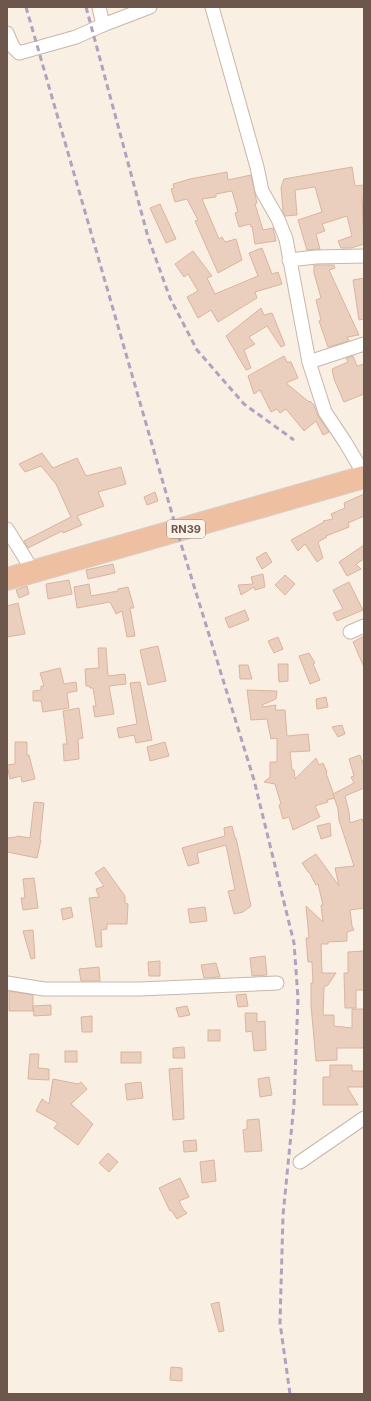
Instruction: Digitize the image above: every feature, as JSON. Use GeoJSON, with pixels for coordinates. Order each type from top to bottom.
{"type":"FeatureCollection","features":[{"type":"Feature","properties":{"kind":"highway","name":"RN39"},"geometry":{"type":"LineString","coordinates":[[7,579],[364,478]]}},
{"type":"Feature","properties":{"kind":"street"},"geometry":{"type":"LineString","coordinates":[[99,7],[103,24]]}},
{"type":"Feature","properties":{"kind":"street"},"geometry":{"type":"LineString","coordinates":[[7,33],[13,47],[19,53],[76,37],[103,24],[150,7]]}},
{"type":"Feature","properties":{"kind":"street"},"geometry":{"type":"LineString","coordinates":[[212,7],[257,167],[262,191],[278,219],[286,239],[309,362],[325,412],[364,474]]}},
{"type":"Feature","properties":{"kind":"street"},"geometry":{"type":"LineString","coordinates":[[289,260],[316,257],[364,256]]}},
{"type":"Feature","properties":{"kind":"street"},"geometry":{"type":"LineString","coordinates":[[309,362],[364,344]]}},
{"type":"Feature","properties":{"kind":"street"},"geometry":{"type":"LineString","coordinates":[[7,529],[33,571]]}},
{"type":"Feature","properties":{"kind":"street"},"geometry":{"type":"LineString","coordinates":[[350,632],[364,626]]}},
{"type":"Feature","properties":{"kind":"street"},"geometry":{"type":"LineString","coordinates":[[7,983],[44,989],[140,990],[277,983]]}},
{"type":"Feature","properties":{"kind":"street"},"geometry":{"type":"LineString","coordinates":[[300,1162],[364,1118]]}},
{"type":"Feature","properties":{"kind":"building"},"geometry":{"type":"Polygon","coordinates":[[[352,167],[355,186],[364,185],[364,196],[362,196],[364,244],[351,248],[341,248],[338,241],[352,236],[347,216],[322,224],[325,231],[316,234],[320,249],[307,250],[298,220],[322,212],[315,187],[295,190],[297,215],[285,216],[283,212],[281,187],[284,179],[352,167]]]}},
{"type":"Feature","properties":{"kind":"building"},"geometry":{"type":"Polygon","coordinates":[[[227,172],[228,180],[251,175],[257,203],[255,204],[263,230],[273,228],[276,241],[255,244],[252,226],[251,227],[250,224],[239,227],[235,213],[238,212],[232,191],[216,194],[216,197],[202,199],[219,239],[222,237],[225,242],[236,239],[242,260],[218,273],[195,221],[198,220],[187,199],[175,202],[171,189],[174,188],[173,184],[227,172]]]}},
{"type":"Feature","properties":{"kind":"building"},"geometry":{"type":"Polygon","coordinates":[[[160,204],[176,239],[166,243],[150,208],[160,204]]]}},
{"type":"Feature","properties":{"kind":"building"},"geometry":{"type":"Polygon","coordinates":[[[262,248],[272,274],[278,272],[282,284],[255,292],[257,298],[218,322],[211,310],[198,318],[187,297],[198,291],[188,274],[184,277],[175,264],[193,251],[212,276],[207,278],[215,294],[258,276],[249,253],[262,248]]]}},
{"type":"Feature","properties":{"kind":"building"},"geometry":{"type":"Polygon","coordinates":[[[314,265],[334,265],[335,268],[329,270],[359,335],[347,337],[349,341],[328,347],[319,321],[321,320],[316,300],[321,298],[314,273],[314,265]]]}},
{"type":"Feature","properties":{"kind":"building"},"geometry":{"type":"Polygon","coordinates":[[[364,278],[364,319],[359,320],[353,280],[364,278]]]}},
{"type":"Feature","properties":{"kind":"building"},"geometry":{"type":"Polygon","coordinates":[[[261,308],[264,315],[272,313],[285,345],[281,347],[267,326],[249,337],[255,344],[244,350],[251,368],[246,370],[226,336],[261,308]]]}},
{"type":"Feature","properties":{"kind":"building"},"geometry":{"type":"Polygon","coordinates":[[[284,356],[287,362],[291,362],[298,378],[286,383],[314,405],[318,416],[329,432],[323,435],[316,421],[304,431],[286,409],[280,413],[277,409],[271,412],[260,390],[254,394],[248,376],[284,356]]]}},
{"type":"Feature","properties":{"kind":"building"},"geometry":{"type":"Polygon","coordinates":[[[353,356],[357,366],[364,364],[364,394],[344,402],[334,379],[332,369],[348,362],[346,358],[353,356]]]}},
{"type":"Feature","properties":{"kind":"building"},"geometry":{"type":"Polygon","coordinates":[[[42,453],[53,468],[77,458],[86,476],[121,467],[126,484],[98,492],[104,506],[77,516],[82,525],[63,533],[62,531],[28,548],[24,541],[71,517],[56,484],[41,466],[25,472],[19,464],[42,453]]]}},
{"type":"Feature","properties":{"kind":"building"},"geometry":{"type":"Polygon","coordinates":[[[155,492],[158,501],[147,505],[144,497],[155,492]]]}},
{"type":"Feature","properties":{"kind":"building"},"geometry":{"type":"Polygon","coordinates":[[[364,494],[364,516],[348,523],[349,527],[326,536],[327,537],[318,542],[323,558],[317,562],[305,544],[298,551],[291,540],[324,522],[323,521],[333,519],[331,514],[345,508],[344,503],[364,494]]]}},
{"type":"Feature","properties":{"kind":"building"},"geometry":{"type":"Polygon","coordinates":[[[364,545],[364,559],[356,564],[361,569],[347,576],[339,562],[364,545]]]}},
{"type":"Feature","properties":{"kind":"building"},"geometry":{"type":"Polygon","coordinates":[[[266,552],[272,562],[262,569],[256,558],[266,552]]]}},
{"type":"Feature","properties":{"kind":"building"},"geometry":{"type":"Polygon","coordinates":[[[113,564],[115,573],[88,579],[86,570],[113,564]]]}},
{"type":"Feature","properties":{"kind":"building"},"geometry":{"type":"Polygon","coordinates":[[[263,574],[265,587],[255,590],[254,587],[241,595],[238,585],[253,584],[251,577],[263,574]]]}},
{"type":"Feature","properties":{"kind":"building"},"geometry":{"type":"Polygon","coordinates":[[[285,575],[295,584],[285,595],[275,585],[285,575]]]}},
{"type":"Feature","properties":{"kind":"building"},"geometry":{"type":"Polygon","coordinates":[[[69,580],[72,594],[48,599],[46,584],[69,580]]]}},
{"type":"Feature","properties":{"kind":"building"},"geometry":{"type":"Polygon","coordinates":[[[349,582],[363,610],[337,621],[333,613],[343,609],[333,590],[349,582]]]}},
{"type":"Feature","properties":{"kind":"building"},"geometry":{"type":"Polygon","coordinates":[[[89,584],[91,596],[118,591],[118,589],[128,587],[134,608],[130,608],[135,636],[127,637],[122,611],[116,614],[110,602],[77,608],[74,587],[89,584]]]}},
{"type":"Feature","properties":{"kind":"building"},"geometry":{"type":"Polygon","coordinates":[[[27,586],[29,594],[19,598],[16,590],[27,586]]]}},
{"type":"Feature","properties":{"kind":"building"},"geometry":{"type":"Polygon","coordinates":[[[18,603],[25,634],[7,637],[7,606],[18,603]]]}},
{"type":"Feature","properties":{"kind":"building"},"geometry":{"type":"Polygon","coordinates":[[[245,610],[249,620],[229,628],[225,618],[245,610]]]}},
{"type":"Feature","properties":{"kind":"building"},"geometry":{"type":"Polygon","coordinates":[[[364,636],[364,667],[353,642],[364,636]]]}},
{"type":"Feature","properties":{"kind":"building"},"geometry":{"type":"Polygon","coordinates":[[[278,637],[283,649],[274,653],[268,641],[278,637]]]}},
{"type":"Feature","properties":{"kind":"building"},"geometry":{"type":"Polygon","coordinates":[[[158,646],[166,681],[148,685],[140,650],[158,646]]]}},
{"type":"Feature","properties":{"kind":"building"},"geometry":{"type":"Polygon","coordinates":[[[98,648],[106,648],[108,676],[125,674],[126,684],[109,686],[114,714],[95,717],[93,706],[96,706],[93,688],[86,686],[85,669],[99,668],[98,648]]]}},
{"type":"Feature","properties":{"kind":"building"},"geometry":{"type":"Polygon","coordinates":[[[309,653],[315,663],[313,664],[320,680],[310,684],[299,656],[309,653]]]}},
{"type":"Feature","properties":{"kind":"building"},"geometry":{"type":"Polygon","coordinates":[[[278,664],[288,664],[288,681],[279,682],[278,664]]]}},
{"type":"Feature","properties":{"kind":"building"},"geometry":{"type":"Polygon","coordinates":[[[239,665],[248,665],[252,679],[240,679],[239,665]]]}},
{"type":"Feature","properties":{"kind":"building"},"geometry":{"type":"Polygon","coordinates":[[[60,668],[64,684],[76,682],[77,691],[67,693],[69,708],[43,712],[41,701],[33,701],[33,691],[41,690],[41,686],[44,686],[40,673],[60,668]]]}},
{"type":"Feature","properties":{"kind":"building"},"geometry":{"type":"Polygon","coordinates":[[[140,682],[152,740],[136,743],[134,735],[119,738],[117,728],[137,724],[130,683],[140,682]]]}},
{"type":"Feature","properties":{"kind":"building"},"geometry":{"type":"Polygon","coordinates":[[[247,690],[277,691],[276,699],[262,705],[263,707],[276,705],[275,710],[285,710],[287,736],[308,734],[310,751],[290,752],[292,770],[294,770],[295,779],[316,758],[319,765],[323,763],[327,772],[326,773],[335,798],[315,806],[320,817],[293,830],[289,817],[283,819],[279,805],[281,804],[275,784],[264,782],[270,777],[270,762],[277,762],[277,738],[271,739],[267,719],[251,720],[247,690]]]}},
{"type":"Feature","properties":{"kind":"building"},"geometry":{"type":"Polygon","coordinates":[[[326,697],[328,707],[317,709],[316,699],[326,697]]]}},
{"type":"Feature","properties":{"kind":"building"},"geometry":{"type":"Polygon","coordinates":[[[79,708],[83,738],[78,739],[79,759],[64,761],[63,744],[67,744],[63,711],[79,708]]]}},
{"type":"Feature","properties":{"kind":"building"},"geometry":{"type":"Polygon","coordinates":[[[342,725],[345,734],[338,737],[332,727],[342,725]]]}},
{"type":"Feature","properties":{"kind":"building"},"geometry":{"type":"Polygon","coordinates":[[[15,742],[27,742],[27,755],[29,755],[35,779],[22,782],[21,776],[10,779],[7,765],[15,764],[15,742]]]}},
{"type":"Feature","properties":{"kind":"building"},"geometry":{"type":"Polygon","coordinates":[[[165,742],[169,756],[150,761],[147,747],[165,742]]]}},
{"type":"Feature","properties":{"kind":"building"},"geometry":{"type":"Polygon","coordinates":[[[360,755],[364,766],[364,788],[345,796],[350,823],[362,819],[364,825],[364,908],[350,910],[354,930],[347,932],[347,941],[321,944],[322,973],[336,973],[328,985],[324,987],[323,1015],[334,1015],[334,1026],[352,1028],[352,1009],[364,1009],[364,1048],[337,1048],[337,1060],[316,1061],[311,1005],[311,983],[313,983],[312,962],[308,962],[306,938],[309,938],[306,906],[323,922],[321,905],[323,905],[318,884],[316,885],[302,863],[316,854],[339,886],[335,868],[354,866],[339,820],[338,809],[333,794],[354,783],[351,777],[354,776],[349,759],[360,755]]]}},
{"type":"Feature","properties":{"kind":"building"},"geometry":{"type":"Polygon","coordinates":[[[34,802],[44,803],[41,840],[37,858],[7,852],[7,838],[17,836],[30,838],[34,802]]]}},
{"type":"Feature","properties":{"kind":"building"},"geometry":{"type":"Polygon","coordinates":[[[330,823],[331,836],[321,839],[317,826],[330,823]]]}},
{"type":"Feature","properties":{"kind":"building"},"geometry":{"type":"Polygon","coordinates":[[[232,826],[251,906],[243,912],[234,914],[228,891],[235,890],[226,845],[197,853],[199,863],[188,866],[182,848],[225,836],[224,828],[232,826]]]}},
{"type":"Feature","properties":{"kind":"building"},"geometry":{"type":"Polygon","coordinates":[[[104,867],[125,896],[125,903],[128,904],[127,924],[107,924],[107,929],[101,930],[102,947],[96,947],[89,898],[99,897],[96,889],[104,886],[95,873],[104,867]]]}},
{"type":"Feature","properties":{"kind":"building"},"geometry":{"type":"Polygon","coordinates":[[[34,878],[38,908],[23,910],[21,898],[25,898],[23,879],[34,878]]]}},
{"type":"Feature","properties":{"kind":"building"},"geometry":{"type":"Polygon","coordinates":[[[71,907],[73,917],[63,920],[61,909],[71,907]]]}},
{"type":"Feature","properties":{"kind":"building"},"geometry":{"type":"Polygon","coordinates":[[[205,907],[207,921],[190,923],[188,909],[205,907]]]}},
{"type":"Feature","properties":{"kind":"building"},"geometry":{"type":"Polygon","coordinates":[[[33,930],[35,958],[31,959],[23,931],[33,930]]]}},
{"type":"Feature","properties":{"kind":"building"},"geometry":{"type":"Polygon","coordinates":[[[364,951],[364,990],[356,990],[356,1008],[345,1008],[344,973],[348,973],[348,952],[364,951]]]}},
{"type":"Feature","properties":{"kind":"building"},"geometry":{"type":"Polygon","coordinates":[[[265,956],[267,975],[252,976],[250,958],[265,956]]]}},
{"type":"Feature","properties":{"kind":"building"},"geometry":{"type":"Polygon","coordinates":[[[160,961],[160,976],[149,976],[148,962],[160,961]]]}},
{"type":"Feature","properties":{"kind":"building"},"geometry":{"type":"Polygon","coordinates":[[[216,963],[220,977],[204,978],[201,965],[216,963]]]}},
{"type":"Feature","properties":{"kind":"building"},"geometry":{"type":"Polygon","coordinates":[[[99,967],[100,981],[81,981],[79,969],[99,967]]]}},
{"type":"Feature","properties":{"kind":"building"},"geometry":{"type":"Polygon","coordinates":[[[9,991],[33,995],[33,1011],[9,1011],[9,991]]]}},
{"type":"Feature","properties":{"kind":"building"},"geometry":{"type":"Polygon","coordinates":[[[246,994],[248,1006],[238,1007],[236,995],[246,994]]]}},
{"type":"Feature","properties":{"kind":"building"},"geometry":{"type":"Polygon","coordinates":[[[51,1005],[51,1015],[34,1016],[33,1006],[51,1005]]]}},
{"type":"Feature","properties":{"kind":"building"},"geometry":{"type":"Polygon","coordinates":[[[187,1006],[190,1015],[179,1017],[176,1008],[187,1006]]]}},
{"type":"Feature","properties":{"kind":"building"},"geometry":{"type":"Polygon","coordinates":[[[245,1013],[257,1013],[257,1022],[265,1021],[266,1050],[254,1051],[252,1031],[246,1032],[245,1013]]]}},
{"type":"Feature","properties":{"kind":"building"},"geometry":{"type":"Polygon","coordinates":[[[92,1016],[92,1032],[82,1032],[81,1017],[92,1016]]]}},
{"type":"Feature","properties":{"kind":"building"},"geometry":{"type":"Polygon","coordinates":[[[208,1030],[220,1030],[220,1041],[208,1041],[208,1030]]]}},
{"type":"Feature","properties":{"kind":"building"},"geometry":{"type":"Polygon","coordinates":[[[184,1047],[185,1058],[173,1058],[173,1048],[184,1047]]]}},
{"type":"Feature","properties":{"kind":"building"},"geometry":{"type":"Polygon","coordinates":[[[65,1051],[77,1051],[77,1062],[65,1062],[65,1051]]]}},
{"type":"Feature","properties":{"kind":"building"},"geometry":{"type":"Polygon","coordinates":[[[121,1052],[141,1052],[141,1063],[121,1063],[121,1052]]]}},
{"type":"Feature","properties":{"kind":"building"},"geometry":{"type":"Polygon","coordinates":[[[30,1054],[39,1054],[38,1068],[49,1069],[49,1080],[28,1079],[30,1054]]]}},
{"type":"Feature","properties":{"kind":"building"},"geometry":{"type":"Polygon","coordinates":[[[330,1065],[352,1065],[352,1071],[364,1071],[364,1087],[347,1087],[358,1105],[323,1105],[323,1077],[330,1077],[330,1065]]]}},
{"type":"Feature","properties":{"kind":"building"},"geometry":{"type":"Polygon","coordinates":[[[182,1068],[184,1119],[173,1120],[169,1069],[182,1068]]]}},
{"type":"Feature","properties":{"kind":"building"},"geometry":{"type":"Polygon","coordinates":[[[269,1077],[272,1095],[260,1097],[258,1079],[269,1077]]]}},
{"type":"Feature","properties":{"kind":"building"},"geometry":{"type":"Polygon","coordinates":[[[53,1079],[78,1084],[81,1082],[87,1089],[71,1104],[93,1124],[78,1145],[54,1128],[58,1123],[36,1111],[42,1099],[49,1104],[53,1079]]]}},
{"type":"Feature","properties":{"kind":"building"},"geometry":{"type":"Polygon","coordinates":[[[141,1082],[143,1098],[127,1100],[125,1084],[141,1082]]]}},
{"type":"Feature","properties":{"kind":"building"},"geometry":{"type":"Polygon","coordinates":[[[259,1119],[262,1151],[245,1152],[243,1130],[247,1129],[247,1120],[259,1119]]]}},
{"type":"Feature","properties":{"kind":"building"},"geometry":{"type":"Polygon","coordinates":[[[196,1140],[197,1151],[184,1152],[183,1141],[196,1140]]]}},
{"type":"Feature","properties":{"kind":"building"},"geometry":{"type":"Polygon","coordinates":[[[108,1153],[118,1162],[109,1172],[99,1163],[108,1153]]]}},
{"type":"Feature","properties":{"kind":"building"},"geometry":{"type":"Polygon","coordinates":[[[214,1160],[216,1181],[202,1183],[200,1162],[214,1160]]]}},
{"type":"Feature","properties":{"kind":"building"},"geometry":{"type":"Polygon","coordinates":[[[180,1178],[189,1197],[179,1201],[187,1213],[177,1219],[171,1210],[170,1211],[159,1188],[180,1178]]]}},
{"type":"Feature","properties":{"kind":"building"},"geometry":{"type":"Polygon","coordinates":[[[219,1302],[224,1331],[219,1332],[211,1304],[219,1302]]]}},
{"type":"Feature","properties":{"kind":"building"},"geometry":{"type":"Polygon","coordinates":[[[171,1367],[182,1368],[182,1381],[170,1380],[171,1367]]]}},
{"type":"Feature","properties":{"kind":"railway"},"geometry":{"type":"LineString","coordinates":[[26,7],[177,531],[254,780],[294,943],[298,998],[294,1104],[283,1215],[280,1323],[290,1394]]}},
{"type":"Feature","properties":{"kind":"railway"},"geometry":{"type":"LineString","coordinates":[[86,7],[148,237],[170,298],[197,350],[244,404],[294,440]]}}]}
